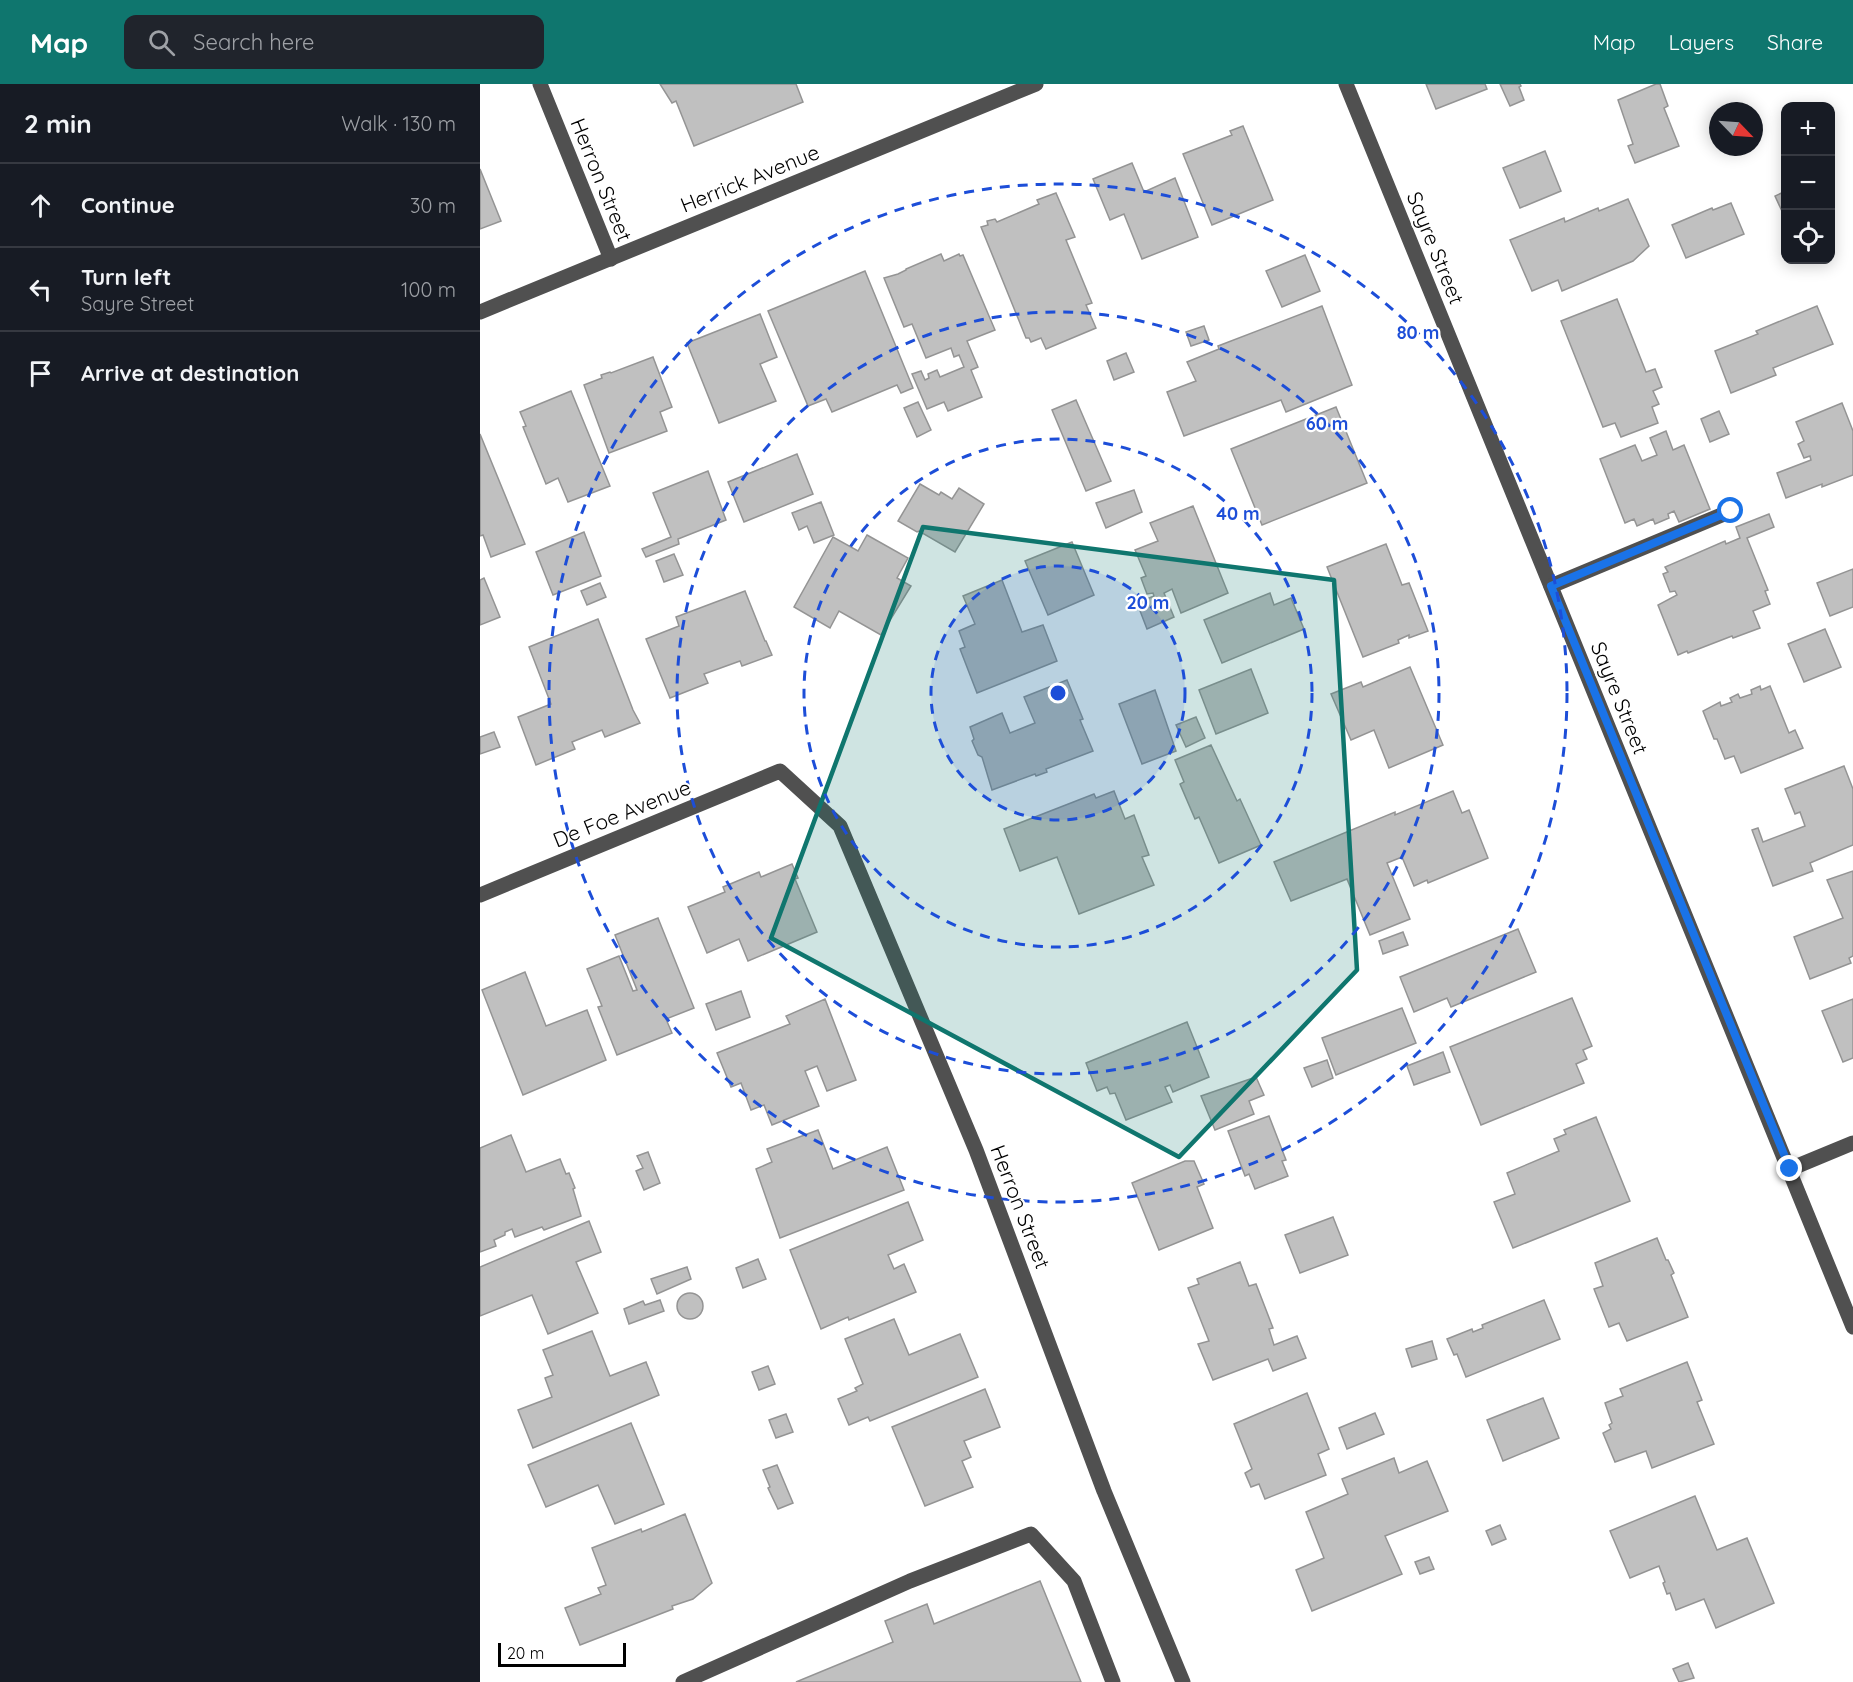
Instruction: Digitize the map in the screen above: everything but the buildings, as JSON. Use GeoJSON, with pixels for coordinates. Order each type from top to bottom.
{"type":"FeatureCollection","features":[{"type":"Feature","properties":{"kind":"street","name":"Herron Street"},"geometry":{"type":"LineString","coordinates":[[540,84],[611,259]]}},
{"type":"Feature","properties":{"kind":"street","name":"Herrick Avenue"},"geometry":{"type":"LineString","coordinates":[[480,312],[1036,84]]}},
{"type":"Feature","properties":{"kind":"street","name":"Sayre Street"},"geometry":{"type":"LineString","coordinates":[[1346,84],[1853,1327]]}},
{"type":"Feature","properties":{"kind":"street"},"geometry":{"type":"LineString","coordinates":[[1551,586],[1731,511]]}},
{"type":"Feature","properties":{"kind":"street","name":"Herron Street"},"geometry":{"type":"LineString","coordinates":[[780,771],[840,826],[976,1150],[1104,1491],[1184,1682]]}},
{"type":"Feature","properties":{"kind":"street","name":"De Foe Avenue"},"geometry":{"type":"LineString","coordinates":[[480,895],[780,771]]}},
{"type":"Feature","properties":{"kind":"street"},"geometry":{"type":"LineString","coordinates":[[1790,1169],[1853,1143]]}},
{"type":"Feature","properties":{"kind":"street"},"geometry":{"type":"LineString","coordinates":[[683,1682],[910,1581],[1030,1534],[1074,1581],[1113,1682]]}},
{"type":"Feature","properties":{"kind":"highlighted area"},"geometry":{"type":"Polygon","coordinates":[[[923,527],[1334,580],[1357,970],[1179,1157],[771,938],[923,527]]]}},
{"type":"Feature","properties":{"kind":"route"},"geometry":{"type":"LineString","coordinates":[[1731,511],[1551,586],[1790,1169]]}}]}
